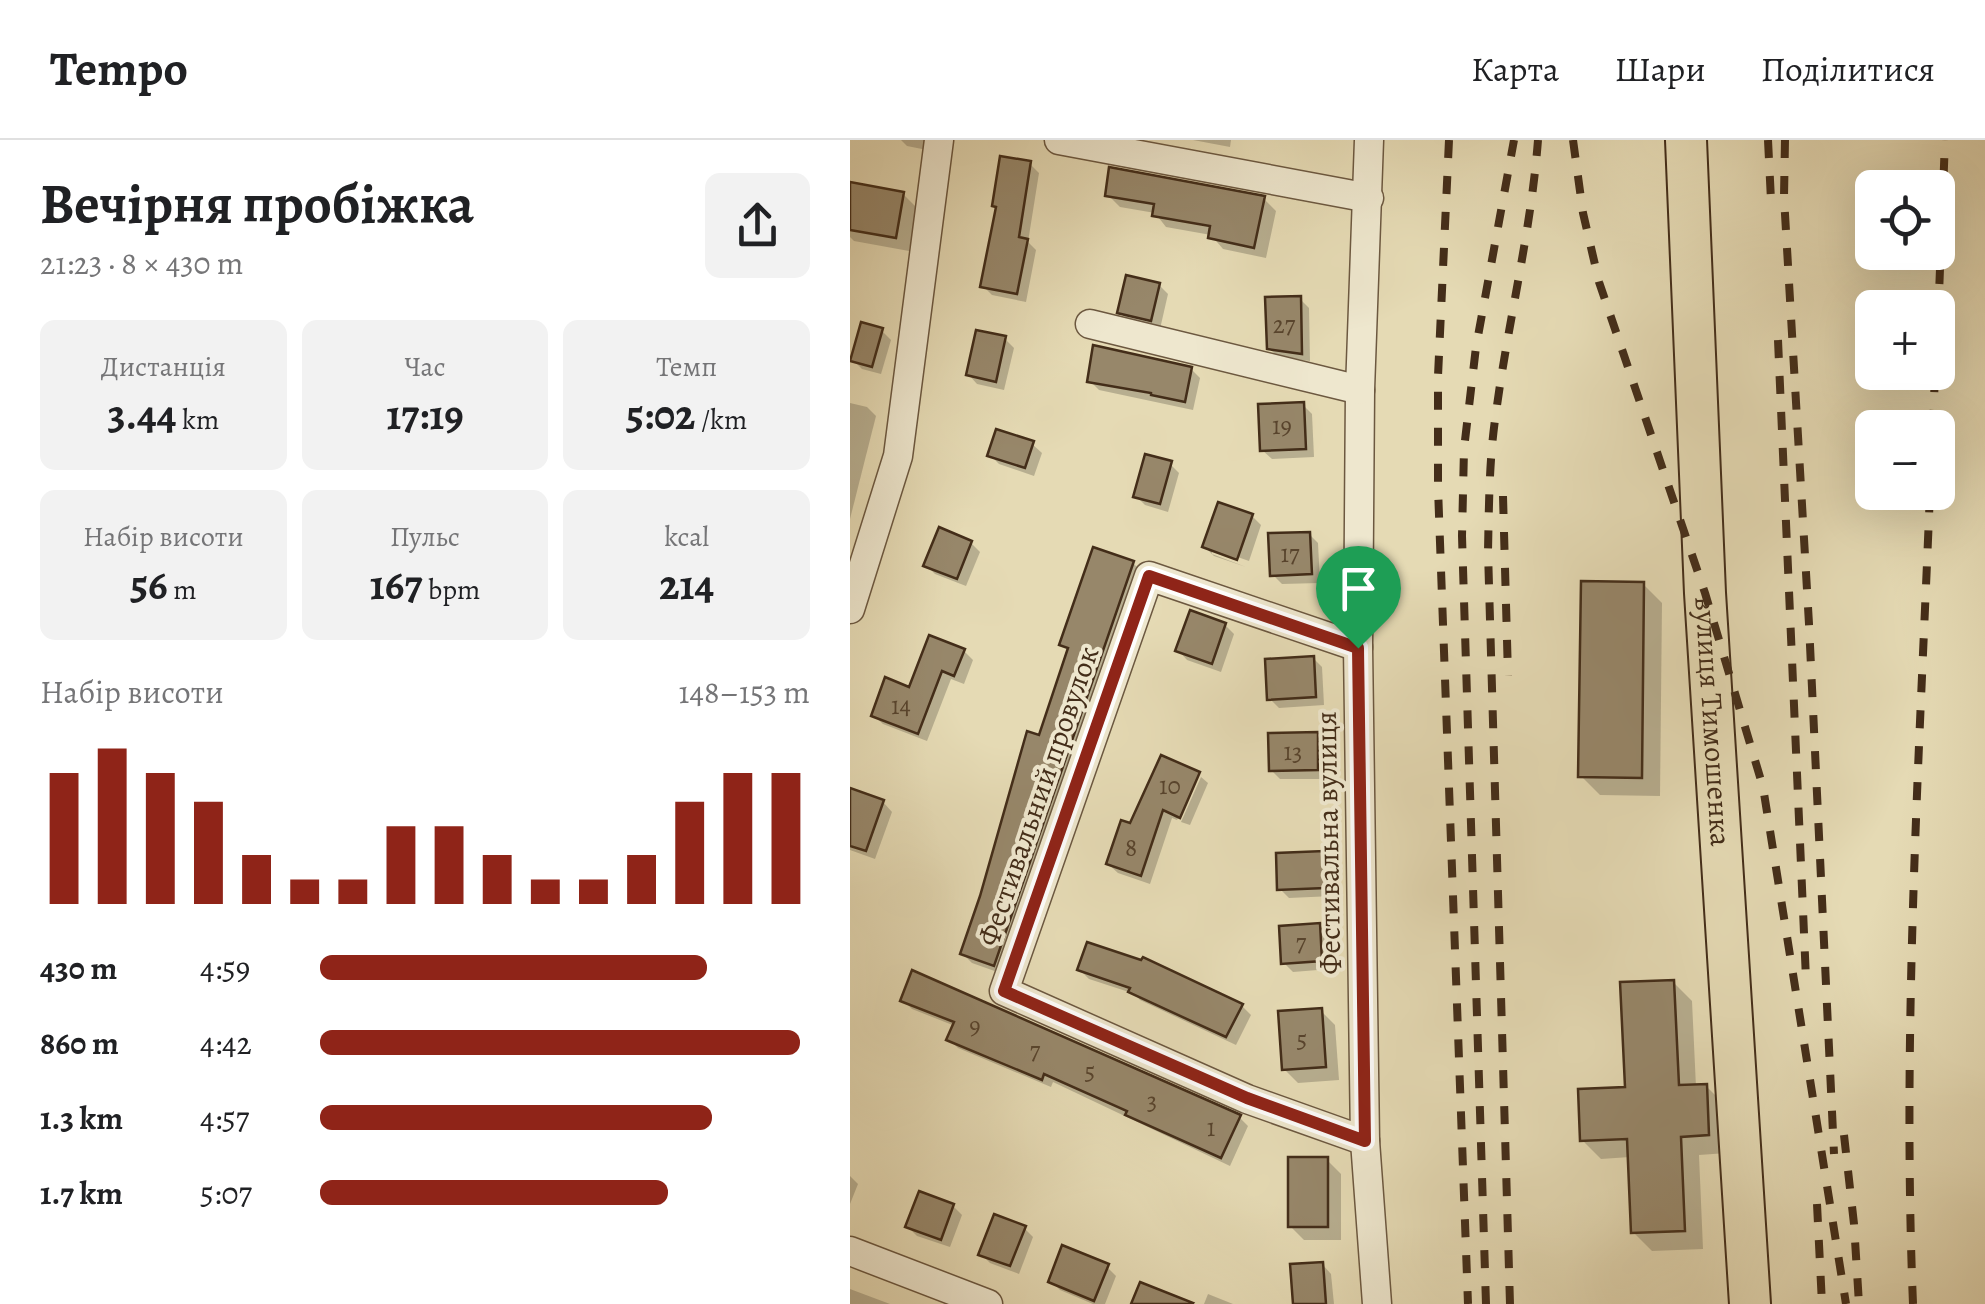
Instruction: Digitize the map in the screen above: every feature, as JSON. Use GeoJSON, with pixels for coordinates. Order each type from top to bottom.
{"type":"FeatureCollection","features":[{"type":"Feature","properties":{"kind":"highway","name":"вулиця Тимошенка"},"geometry":{"type":"LineString","coordinates":[[1686,140],[1705,593],[1750,1304]]}},
{"type":"Feature","properties":{"kind":"street"},"geometry":{"type":"LineString","coordinates":[[850,608],[898,456],[939,140]]}},
{"type":"Feature","properties":{"kind":"street"},"geometry":{"type":"LineString","coordinates":[[1059,140],[1369,198]]}},
{"type":"Feature","properties":{"kind":"street","name":"Фестивальна вулиця"},"geometry":{"type":"LineString","coordinates":[[1370,140],[1360,390],[1358,648],[1365,1141],[1377,1304]]}},
{"type":"Feature","properties":{"kind":"street"},"geometry":{"type":"LineString","coordinates":[[1090,324],[1360,390]]}},
{"type":"Feature","properties":{"kind":"street","name":"Фестивальний провулок"},"geometry":{"type":"LineString","coordinates":[[1358,648],[1149,576],[1004,991],[1247,1098],[1365,1141]]}},
{"type":"Feature","properties":{"kind":"street"},"geometry":{"type":"LineString","coordinates":[[850,1251],[988,1304]]}},
{"type":"Feature","properties":{"kind":"building"},"geometry":{"type":"Polygon","coordinates":[[[1000,156],[1031,161],[1019,237],[1028,239],[1017,294],[980,287],[996,207],[992,206],[1000,156]]]}},
{"type":"Feature","properties":{"kind":"building"},"geometry":{"type":"Polygon","coordinates":[[[1109,167],[1265,196],[1254,248],[1208,238],[1210,226],[1152,216],[1154,204],[1105,196],[1109,167]]]}},
{"type":"Feature","properties":{"kind":"building"},"geometry":{"type":"Polygon","coordinates":[[[850,182],[904,192],[896,238],[850,230],[850,182]]]}},
{"type":"Feature","properties":{"kind":"building"},"geometry":{"type":"Polygon","coordinates":[[[1126,275],[1160,283],[1151,321],[1117,313],[1126,275]]]}},
{"type":"Feature","properties":{"kind":"building"},"geometry":{"type":"Polygon","coordinates":[[[1301,296],[1302,354],[1267,349],[1265,297],[1301,296]]]}},
{"type":"Feature","properties":{"kind":"building"},"geometry":{"type":"Polygon","coordinates":[[[861,322],[883,328],[872,367],[850,361],[861,322]]]}},
{"type":"Feature","properties":{"kind":"building"},"geometry":{"type":"Polygon","coordinates":[[[976,330],[1006,336],[996,382],[966,375],[976,330]]]}},
{"type":"Feature","properties":{"kind":"building"},"geometry":{"type":"Polygon","coordinates":[[[1093,345],[1192,367],[1185,402],[1087,382],[1093,345]]]}},
{"type":"Feature","properties":{"kind":"building"},"geometry":{"type":"Polygon","coordinates":[[[1304,402],[1306,449],[1260,451],[1258,404],[1304,402]]]}},
{"type":"Feature","properties":{"kind":"building"},"geometry":{"type":"Polygon","coordinates":[[[996,429],[1034,441],[1025,468],[987,456],[996,429]]]}},
{"type":"Feature","properties":{"kind":"building"},"geometry":{"type":"Polygon","coordinates":[[[1145,454],[1172,461],[1160,504],[1133,497],[1145,454]]]}},
{"type":"Feature","properties":{"kind":"building"},"geometry":{"type":"Polygon","coordinates":[[[1218,502],[1253,514],[1237,560],[1202,547],[1218,502]]]}},
{"type":"Feature","properties":{"kind":"building"},"geometry":{"type":"Polygon","coordinates":[[[939,527],[972,541],[957,579],[923,566],[939,527]]]}},
{"type":"Feature","properties":{"kind":"building"},"geometry":{"type":"Polygon","coordinates":[[[1310,532],[1312,574],[1270,576],[1268,533],[1310,532]]]}},
{"type":"Feature","properties":{"kind":"building"},"geometry":{"type":"Polygon","coordinates":[[[1093,547],[1134,561],[994,966],[960,954],[1027,731],[1039,735],[1068,648],[1059,645],[1093,547]]]}},
{"type":"Feature","properties":{"kind":"building"},"geometry":{"type":"Polygon","coordinates":[[[1581,581],[1644,582],[1642,778],[1578,777],[1581,581]]]}},
{"type":"Feature","properties":{"kind":"building"},"geometry":{"type":"Polygon","coordinates":[[[1190,610],[1226,623],[1212,664],[1175,651],[1190,610]]]}},
{"type":"Feature","properties":{"kind":"building"},"geometry":{"type":"Polygon","coordinates":[[[929,635],[965,649],[954,676],[942,671],[918,734],[871,716],[885,677],[909,687],[929,635]]]}},
{"type":"Feature","properties":{"kind":"building"},"geometry":{"type":"Polygon","coordinates":[[[1314,656],[1316,697],[1267,700],[1265,659],[1314,656]]]}},
{"type":"Feature","properties":{"kind":"building"},"geometry":{"type":"Polygon","coordinates":[[[1318,732],[1318,770],[1269,771],[1268,733],[1318,732]]]}},
{"type":"Feature","properties":{"kind":"building"},"geometry":{"type":"Polygon","coordinates":[[[1161,755],[1200,772],[1180,818],[1163,810],[1141,876],[1106,864],[1121,820],[1130,823],[1161,755]]]}},
{"type":"Feature","properties":{"kind":"building"},"geometry":{"type":"Polygon","coordinates":[[[850,788],[884,800],[866,851],[850,846],[850,788]]]}},
{"type":"Feature","properties":{"kind":"building"},"geometry":{"type":"Polygon","coordinates":[[[1324,851],[1325,888],[1277,890],[1276,853],[1324,851]]]}},
{"type":"Feature","properties":{"kind":"building"},"geometry":{"type":"Polygon","coordinates":[[[1320,923],[1322,961],[1281,964],[1279,926],[1320,923]]]}},
{"type":"Feature","properties":{"kind":"building"},"geometry":{"type":"Polygon","coordinates":[[[1087,942],[1141,960],[1143,957],[1243,1004],[1226,1037],[1128,992],[1130,988],[1077,970],[1087,942]]]}},
{"type":"Feature","properties":{"kind":"building"},"geometry":{"type":"Polygon","coordinates":[[[912,970],[1241,1115],[1221,1158],[1044,1074],[1042,1080],[946,1040],[954,1022],[900,1001],[912,970]]]}},
{"type":"Feature","properties":{"kind":"building"},"geometry":{"type":"Polygon","coordinates":[[[1674,980],[1679,1085],[1707,1084],[1709,1135],[1681,1137],[1685,1231],[1631,1233],[1627,1139],[1580,1141],[1578,1089],[1625,1087],[1620,982],[1674,980]]]}},
{"type":"Feature","properties":{"kind":"building"},"geometry":{"type":"Polygon","coordinates":[[[1322,1008],[1326,1067],[1282,1070],[1278,1011],[1322,1008]]]}},
{"type":"Feature","properties":{"kind":"building"},"geometry":{"type":"Polygon","coordinates":[[[1288,1157],[1328,1157],[1328,1227],[1288,1227],[1288,1157]]]}},
{"type":"Feature","properties":{"kind":"building"},"geometry":{"type":"Polygon","coordinates":[[[919,1191],[954,1204],[941,1240],[905,1227],[919,1191]]]}},
{"type":"Feature","properties":{"kind":"building"},"geometry":{"type":"Polygon","coordinates":[[[994,1214],[1026,1226],[1010,1266],[978,1255],[994,1214]]]}},
{"type":"Feature","properties":{"kind":"building"},"geometry":{"type":"Polygon","coordinates":[[[1062,1245],[1109,1264],[1094,1301],[1048,1282],[1062,1245]]]}},
{"type":"Feature","properties":{"kind":"building"},"geometry":{"type":"Polygon","coordinates":[[[1323,1262],[1326,1304],[1293,1304],[1290,1264],[1323,1262]]]}},
{"type":"Feature","properties":{"kind":"building"},"geometry":{"type":"Polygon","coordinates":[[[1140,1282],[1193,1303],[1131,1304],[1140,1282]]]}},
{"type":"Feature","properties":{"kind":"railway"},"geometry":{"type":"LineString","coordinates":[[1449,140],[1438,376],[1438,488],[1468,1304]]}},
{"type":"Feature","properties":{"kind":"railway"},"geometry":{"type":"LineString","coordinates":[[1486,1304],[1462,536],[1464,449],[1476,347],[1514,140]]}},
{"type":"Feature","properties":{"kind":"railway"},"geometry":{"type":"LineString","coordinates":[[1510,1304],[1488,551],[1494,430],[1538,140]]}},
{"type":"Feature","properties":{"kind":"railway"},"geometry":{"type":"LineString","coordinates":[[1573,140],[1583,213],[1599,282],[1705,593],[1763,787],[1846,1304]]}},
{"type":"Feature","properties":{"kind":"railway"},"geometry":{"type":"LineString","coordinates":[[1768,140],[1771,200]]}},
{"type":"Feature","properties":{"kind":"railway"},"geometry":{"type":"LineString","coordinates":[[1785,140],[1784,197],[1834,1154]]}},
{"type":"Feature","properties":{"kind":"railway"},"geometry":{"type":"LineString","coordinates":[[1939,290],[1945,140]]}},
{"type":"Feature","properties":{"kind":"railway"},"geometry":{"type":"LineString","coordinates":[[1778,340],[1806,979]]}},
{"type":"Feature","properties":{"kind":"railway"},"geometry":{"type":"LineString","coordinates":[[1934,390],[1934,410]]}},
{"type":"Feature","properties":{"kind":"railway"},"geometry":{"type":"LineString","coordinates":[[1503,496],[1508,676]]}},
{"type":"Feature","properties":{"kind":"railway"},"geometry":{"type":"LineString","coordinates":[[1913,1304],[1911,1000],[1929,510]]}},
{"type":"Feature","properties":{"kind":"railway"},"geometry":{"type":"LineString","coordinates":[[1844,1135],[1859,1304]]}},
{"type":"Feature","properties":{"kind":"railway"},"geometry":{"type":"LineString","coordinates":[[1817,1204],[1822,1304]]}},
{"type":"Feature","properties":{"kind":"route"},"geometry":{"type":"LineString","coordinates":[[1149,576],[1358,648],[1365,1141],[1247,1098],[1004,991],[1149,576]]}}]}
